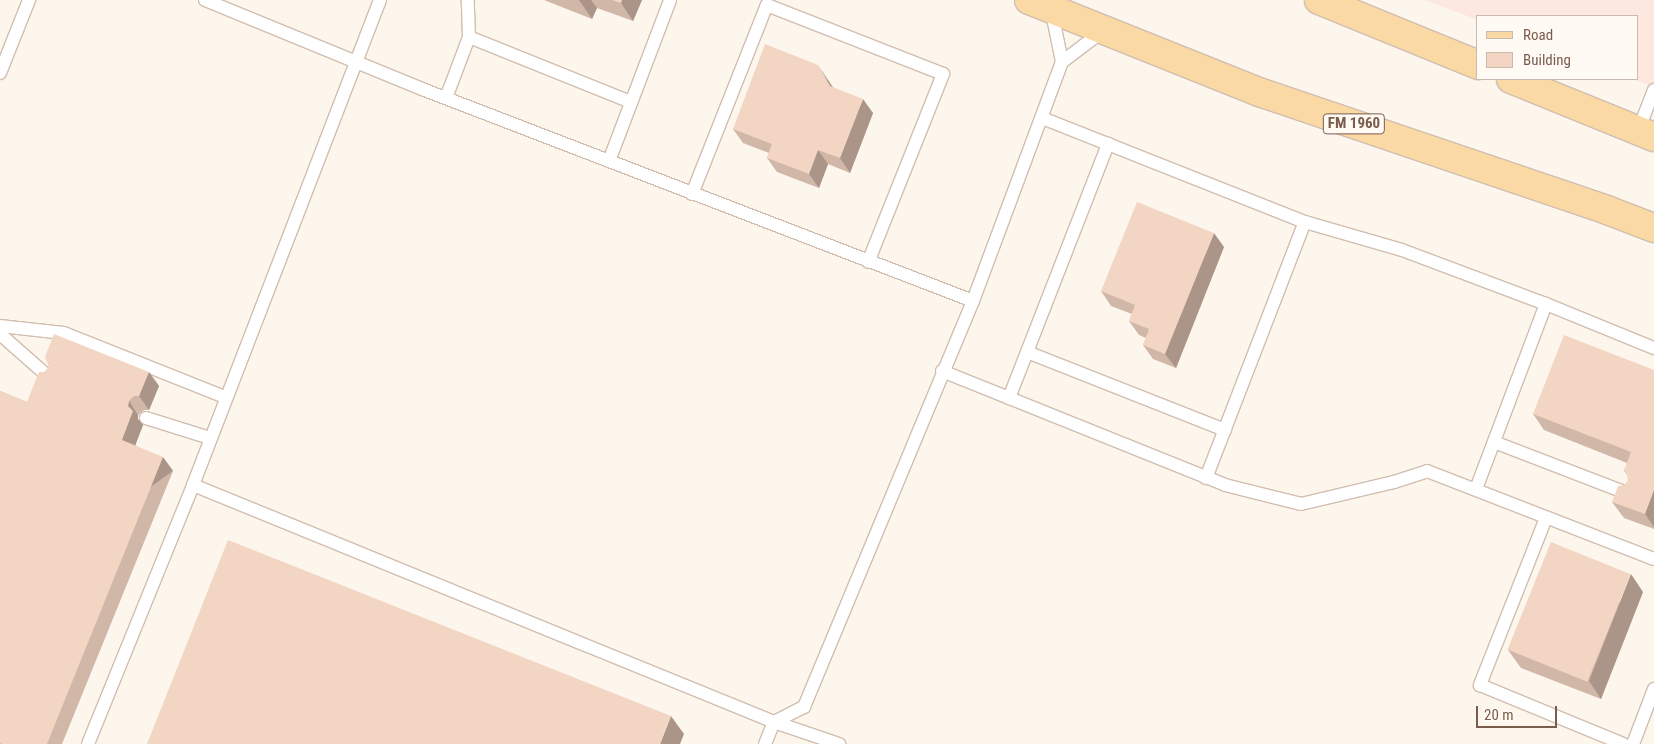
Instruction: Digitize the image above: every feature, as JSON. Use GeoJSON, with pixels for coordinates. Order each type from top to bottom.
{"type":"FeatureCollection","features":[{"type":"Feature","properties":{"kind":"main road"},"geometry":{"type":"LineString","coordinates":[[1328,2],[1476,64]]}},
{"type":"Feature","properties":{"kind":"main road","name":"FM 1960"},"geometry":{"type":"LineString","coordinates":[[1040,4],[1262,93],[1607,210],[1654,228]]}},
{"type":"Feature","properties":{"kind":"main road"},"geometry":{"type":"LineString","coordinates":[[1513,80],[1646,134]]}},
{"type":"Feature","properties":{"kind":"lane"},"geometry":{"type":"LineString","coordinates":[[0,73],[29,0]]}},
{"type":"Feature","properties":{"kind":"lane"},"geometry":{"type":"LineString","coordinates":[[205,0],[609,162],[973,301]]}},
{"type":"Feature","properties":{"kind":"lane"},"geometry":{"type":"LineString","coordinates":[[88,744],[193,485],[225,397],[380,0]]}},
{"type":"Feature","properties":{"kind":"lane"},"geometry":{"type":"LineString","coordinates":[[446,98],[469,37],[468,0]]}},
{"type":"Feature","properties":{"kind":"lane"},"geometry":{"type":"LineString","coordinates":[[609,162],[670,0]]}},
{"type":"Feature","properties":{"kind":"lane"},"geometry":{"type":"LineString","coordinates":[[1040,4],[1062,62]]}},
{"type":"Feature","properties":{"kind":"lane"},"geometry":{"type":"LineString","coordinates":[[692,194],[768,5],[943,74],[868,262]]}},
{"type":"Feature","properties":{"kind":"lane"},"geometry":{"type":"LineString","coordinates":[[765,744],[774,722],[804,707],[942,371],[973,301],[1062,62],[1104,30]]}},
{"type":"Feature","properties":{"kind":"lane"},"geometry":{"type":"LineString","coordinates":[[469,37],[631,102]]}},
{"type":"Feature","properties":{"kind":"lane"},"geometry":{"type":"LineString","coordinates":[[1646,134],[1654,90]]}},
{"type":"Feature","properties":{"kind":"lane"},"geometry":{"type":"LineString","coordinates":[[1042,118],[1305,222],[1402,250],[1546,304],[1654,348]]}},
{"type":"Feature","properties":{"kind":"lane"},"geometry":{"type":"LineString","coordinates":[[1009,398],[1108,144]]}},
{"type":"Feature","properties":{"kind":"lane"},"geometry":{"type":"LineString","coordinates":[[1206,478],[1305,222]]}},
{"type":"Feature","properties":{"kind":"lane"},"geometry":{"type":"LineString","coordinates":[[1476,489],[1546,304]]}},
{"type":"Feature","properties":{"kind":"lane"},"geometry":{"type":"LineString","coordinates":[[0,326],[64,333],[225,397]]}},
{"type":"Feature","properties":{"kind":"lane"},"geometry":{"type":"LineString","coordinates":[[0,334],[51,379]]}},
{"type":"Feature","properties":{"kind":"lane"},"geometry":{"type":"LineString","coordinates":[[1027,352],[1224,430]]}},
{"type":"Feature","properties":{"kind":"lane"},"geometry":{"type":"LineString","coordinates":[[942,371],[1225,485],[1300,504],[1394,482],[1427,471],[1654,559]]}},
{"type":"Feature","properties":{"kind":"lane"},"geometry":{"type":"LineString","coordinates":[[146,418],[210,438]]}},
{"type":"Feature","properties":{"kind":"lane"},"geometry":{"type":"LineString","coordinates":[[1494,442],[1632,495]]}},
{"type":"Feature","properties":{"kind":"lane"},"geometry":{"type":"LineString","coordinates":[[193,485],[774,722],[839,744]]}},
{"type":"Feature","properties":{"kind":"lane"},"geometry":{"type":"LineString","coordinates":[[1546,518],[1480,685],[1622,744]]}},
{"type":"Feature","properties":{"kind":"lane"},"geometry":{"type":"LineString","coordinates":[[1633,744],[1654,689]]}},
{"type":"Feature","properties":{"kind":"shaded area"},"geometry":{"type":"Polygon","coordinates":[[[1424,0],[1654,0],[1654,87],[1635,80],[1639,80],[1639,15],[1476,15],[1476,19],[1424,0]]]}},
{"type":"Feature","properties":{"kind":"building"},"geometry":{"type":"Polygon","coordinates":[[[765,44],[818,65],[830,86],[863,99],[840,158],[818,150],[809,174],[767,158],[772,144],[733,129],[765,44]]]}},
{"type":"Feature","properties":{"kind":"building"},"geometry":{"type":"Polygon","coordinates":[[[1137,202],[1214,233],[1165,354],[1143,345],[1149,329],[1129,321],[1135,305],[1101,291],[1137,202]]]}},
{"type":"Feature","properties":{"kind":"building"},"geometry":{"type":"Polygon","coordinates":[[[54,334],[149,372],[139,396],[134,396],[129,401],[128,406],[133,411],[122,440],[163,457],[47,744],[2,744],[0,743],[0,391],[27,402],[39,372],[44,372],[49,367],[45,357],[54,334]]]}},
{"type":"Feature","properties":{"kind":"building"},"geometry":{"type":"Polygon","coordinates":[[[1564,335],[1654,370],[1654,490],[1645,514],[1612,502],[1618,486],[1625,485],[1628,481],[1627,474],[1624,471],[1631,452],[1533,414],[1564,335]]]}},
{"type":"Feature","properties":{"kind":"building"},"geometry":{"type":"Polygon","coordinates":[[[228,540],[671,716],[660,744],[147,744],[228,540]]]}},
{"type":"Feature","properties":{"kind":"building"},"geometry":{"type":"Polygon","coordinates":[[[1551,542],[1631,574],[1587,682],[1508,650],[1551,542]]]}}]}
